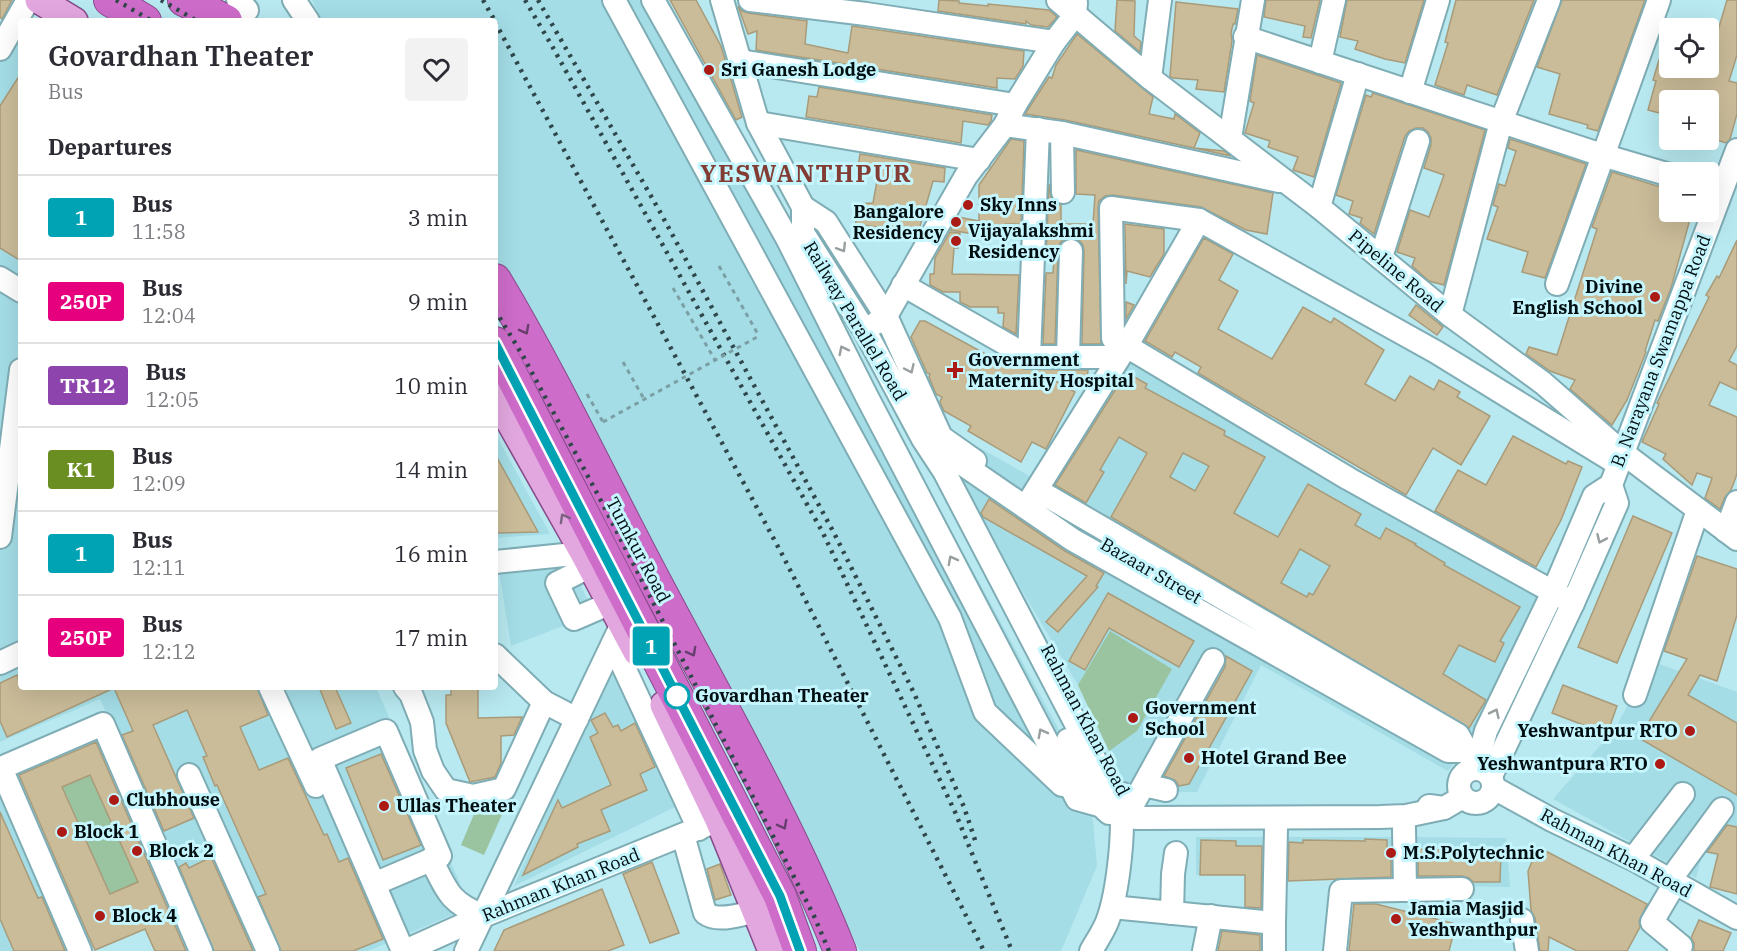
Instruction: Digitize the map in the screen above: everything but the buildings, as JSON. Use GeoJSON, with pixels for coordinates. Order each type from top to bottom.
{"type":"FeatureCollection","features":[{"type":"Feature","properties":{"kind":"highway"},"geometry":{"type":"LineString","coordinates":[[110,0],[140,18]]}},
{"type":"Feature","properties":{"kind":"highway"},"geometry":{"type":"LineString","coordinates":[[184,0],[237,10]]}},
{"type":"Feature","properties":{"kind":"highway","name":"Tumkur Road"},"geometry":{"type":"LineString","coordinates":[[498,285],[523,326],[608,494],[795,847],[840,951]]}},
{"type":"Feature","properties":{"kind":"highway","name":"Tumkur Road"},"geometry":{"type":"LineString","coordinates":[[498,350],[709,824],[780,896],[800,951]]}},
{"type":"Feature","properties":{"kind":"main road"},"geometry":{"type":"LineString","coordinates":[[39,0],[69,18]]}},
{"type":"Feature","properties":{"kind":"main road"},"geometry":{"type":"LineString","coordinates":[[498,400],[588,560],[615,624],[709,824],[758,912],[772,951]]}},
{"type":"Feature","properties":{"kind":"street"},"geometry":{"type":"LineString","coordinates":[[0,49],[28,0]]}},
{"type":"Feature","properties":{"kind":"street"},"geometry":{"type":"LineString","coordinates":[[294,0],[306,18]]}},
{"type":"Feature","properties":{"kind":"street"},"geometry":{"type":"LineString","coordinates":[[614,0],[950,618],[985,712],[1077,799],[1122,806],[1166,790]]}},
{"type":"Feature","properties":{"kind":"street"},"geometry":{"type":"LineString","coordinates":[[653,0],[795,236],[872,407],[1077,799]]}},
{"type":"Feature","properties":{"kind":"street","name":"Railway Parallel Road"},"geometry":{"type":"LineString","coordinates":[[722,0],[758,123],[803,207],[795,236],[865,331],[923,439]]}},
{"type":"Feature","properties":{"kind":"street"},"geometry":{"type":"LineString","coordinates":[[750,0],[867,7],[1054,42]]}},
{"type":"Feature","properties":{"kind":"street","name":"Pipeline Road"},"geometry":{"type":"LineString","coordinates":[[1058,0],[1075,8],[1150,78],[1230,138],[1284,183],[1319,207],[1450,315],[1543,383],[1617,467],[1698,510],[1731,535]]}},
{"type":"Feature","properties":{"kind":"street"},"geometry":{"type":"LineString","coordinates":[[1150,78],[1160,0]]}},
{"type":"Feature","properties":{"kind":"street"},"geometry":{"type":"LineString","coordinates":[[1230,138],[1253,0]]}},
{"type":"Feature","properties":{"kind":"street"},"geometry":{"type":"LineString","coordinates":[[1320,62],[1334,0]]}},
{"type":"Feature","properties":{"kind":"street"},"geometry":{"type":"LineString","coordinates":[[1410,92],[1438,0]]}},
{"type":"Feature","properties":{"kind":"street"},"geometry":{"type":"LineString","coordinates":[[1450,315],[1501,122],[1549,0]]}},
{"type":"Feature","properties":{"kind":"street"},"geometry":{"type":"LineString","coordinates":[[1557,284],[1659,0]]}},
{"type":"Feature","properties":{"kind":"street"},"geometry":{"type":"LineString","coordinates":[[865,331],[886,316],[966,176],[1005,125],[1075,8]]}},
{"type":"Feature","properties":{"kind":"street"},"geometry":{"type":"LineString","coordinates":[[1245,38],[1659,172]]}},
{"type":"Feature","properties":{"kind":"street"},"geometry":{"type":"LineString","coordinates":[[740,61],[1015,105]]}},
{"type":"Feature","properties":{"kind":"street"},"geometry":{"type":"LineString","coordinates":[[1319,207],[1358,75]]}},
{"type":"Feature","properties":{"kind":"street"},"geometry":{"type":"LineString","coordinates":[[758,123],[979,160]]}},
{"type":"Feature","properties":{"kind":"street"},"geometry":{"type":"LineString","coordinates":[[1005,125],[1062,133],[1284,183]]}},
{"type":"Feature","properties":{"kind":"street"},"geometry":{"type":"LineString","coordinates":[[1029,357],[1038,129]]}},
{"type":"Feature","properties":{"kind":"street"},"geometry":{"type":"LineString","coordinates":[[1062,133],[1063,192]]}},
{"type":"Feature","properties":{"kind":"street"},"geometry":{"type":"LineString","coordinates":[[1381,257],[1418,141]]}},
{"type":"Feature","properties":{"kind":"street","name":"B. Narayana Swamappa Road"},"geometry":{"type":"LineString","coordinates":[[1480,770],[1486,730],[1563,598],[1594,496],[1617,467],[1737,150]]}},
{"type":"Feature","properties":{"kind":"street"},"geometry":{"type":"LineString","coordinates":[[803,207],[826,222],[886,316],[954,464],[1073,540],[1480,770]]}},
{"type":"Feature","properties":{"kind":"street"},"geometry":{"type":"LineString","coordinates":[[1563,598],[1123,351],[1113,338],[1111,208],[1199,220],[1436,352],[1617,467]]}},
{"type":"Feature","properties":{"kind":"street"},"geometry":{"type":"LineString","coordinates":[[1034,495],[1123,351],[1199,220]]}},
{"type":"Feature","properties":{"kind":"street"},"geometry":{"type":"LineString","coordinates":[[795,236],[826,222]]}},
{"type":"Feature","properties":{"kind":"street"},"geometry":{"type":"LineString","coordinates":[[1068,357],[1071,251]]}},
{"type":"Feature","properties":{"kind":"street"},"geometry":{"type":"LineString","coordinates":[[0,278],[18,289]]}},
{"type":"Feature","properties":{"kind":"street"},"geometry":{"type":"LineString","coordinates":[[903,285],[1029,357],[1068,357],[1123,351]]}},
{"type":"Feature","properties":{"kind":"street"},"geometry":{"type":"LineString","coordinates":[[0,537],[18,394]]}},
{"type":"Feature","properties":{"kind":"street","name":"Rahman Khan Road"},"geometry":{"type":"LineString","coordinates":[[923,439],[954,464],[1122,806]]}},
{"type":"Feature","properties":{"kind":"street"},"geometry":{"type":"LineString","coordinates":[[954,464],[1034,495],[1458,735],[1480,770]]}},
{"type":"Feature","properties":{"kind":"street"},"geometry":{"type":"LineString","coordinates":[[1731,535],[1737,502]]}},
{"type":"Feature","properties":{"kind":"street"},"geometry":{"type":"LineString","coordinates":[[1635,695],[1698,510]]}},
{"type":"Feature","properties":{"kind":"street"},"geometry":{"type":"LineString","coordinates":[[498,562],[588,560]]}},
{"type":"Feature","properties":{"kind":"street"},"geometry":{"type":"LineString","coordinates":[[466,951],[577,719],[615,624],[574,619],[557,583],[588,560]]}},
{"type":"Feature","properties":{"kind":"street"},"geometry":{"type":"LineString","coordinates":[[0,663],[18,654]]}},
{"type":"Feature","properties":{"kind":"street"},"geometry":{"type":"LineString","coordinates":[[498,658],[544,702],[577,719]]}},
{"type":"Feature","properties":{"kind":"street"},"geometry":{"type":"LineString","coordinates":[[1091,951],[1112,907],[1122,836],[1122,806],[1213,660]]}},
{"type":"Feature","properties":{"kind":"street"},"geometry":{"type":"LineString","coordinates":[[271,690],[393,951]]}},
{"type":"Feature","properties":{"kind":"street"},"geometry":{"type":"LineString","coordinates":[[408,690],[422,722],[425,750],[434,771],[447,790],[473,796],[504,789],[544,702]]}},
{"type":"Feature","properties":{"kind":"street"},"geometry":{"type":"LineString","coordinates":[[80,951],[1,768],[103,724],[201,951]]}},
{"type":"Feature","properties":{"kind":"street"},"geometry":{"type":"LineString","coordinates":[[374,884],[440,856],[386,730],[320,759],[374,884],[404,951]]}},
{"type":"Feature","properties":{"kind":"street"},"geometry":{"type":"LineString","coordinates":[[1122,806],[1145,828],[1404,828],[1453,802],[1459,790],[1462,775],[1480,770]]}},
{"type":"Feature","properties":{"kind":"street","name":"Rahman Khan Road"},"geometry":{"type":"LineString","coordinates":[[1480,770],[1552,820],[1633,859],[1737,918]]}},
{"type":"Feature","properties":{"kind":"street"},"geometry":{"type":"LineString","coordinates":[[189,775],[268,951]]}},
{"type":"Feature","properties":{"kind":"street"},"geometry":{"type":"LineString","coordinates":[[1633,859],[1683,794]]}},
{"type":"Feature","properties":{"kind":"street"},"geometry":{"type":"LineString","coordinates":[[1122,806],[1136,818],[1287,819],[1406,816],[1453,802]]}},
{"type":"Feature","properties":{"kind":"street"},"geometry":{"type":"LineString","coordinates":[[1679,951],[1681,946],[1652,922],[1672,881],[1722,809]]}},
{"type":"Feature","properties":{"kind":"street"},"geometry":{"type":"LineString","coordinates":[[709,824],[705,913],[718,918],[758,912]]}},
{"type":"Feature","properties":{"kind":"street","name":"Rahman Khan Road"},"geometry":{"type":"LineString","coordinates":[[404,951],[483,916],[709,824]]}},
{"type":"Feature","properties":{"kind":"street"},"geometry":{"type":"LineString","coordinates":[[1274,951],[1276,828]]}},
{"type":"Feature","properties":{"kind":"street"},"geometry":{"type":"LineString","coordinates":[[1404,828],[1405,890]]}},
{"type":"Feature","properties":{"kind":"street"},"geometry":{"type":"LineString","coordinates":[[1172,913],[1176,854]]}},
{"type":"Feature","properties":{"kind":"street"},"geometry":{"type":"LineString","coordinates":[[431,859],[454,901],[483,916]]}},
{"type":"Feature","properties":{"kind":"street"},"geometry":{"type":"LineString","coordinates":[[1335,951],[1341,891],[1462,889]]}},
{"type":"Feature","properties":{"kind":"street"},"geometry":{"type":"LineString","coordinates":[[1112,907],[1274,923]]}},
{"type":"Feature","properties":{"kind":"street"},"geometry":{"type":"LineString","coordinates":[[1203,951],[1211,916]]}},
{"type":"Feature","properties":{"kind":"street"},"geometry":{"type":"LineString","coordinates":[[1522,920],[1527,951]]}},
{"type":"Feature","properties":{"kind":"path"},"geometry":{"type":"LineString","coordinates":[[584,388],[603,422],[759,336],[719,266]]}},
{"type":"Feature","properties":{"kind":"path"},"geometry":{"type":"LineString","coordinates":[[674,288],[715,360]]}},
{"type":"Feature","properties":{"kind":"path"},"geometry":{"type":"LineString","coordinates":[[622,362],[645,399]]}},
{"type":"Feature","properties":{"kind":"shaded area"},"geometry":{"type":"Polygon","coordinates":[[[312,0],[664,0],[1090,787],[1097,866],[1061,951],[860,951],[774,778],[510,284],[498,266],[498,18],[321,18],[312,0]]]}},
{"type":"Feature","properties":{"kind":"shaded area"},"geometry":{"type":"Polygon","coordinates":[[[18,24],[18,690],[377,690],[470,907],[368,951],[210,951],[100,699],[0,742],[0,39],[18,24]]]}},
{"type":"Feature","properties":{"kind":"shaded area"},"geometry":{"type":"Polygon","coordinates":[[[1125,354],[1548,599],[1472,738],[1448,771],[1261,665],[1197,792],[1129,792],[1078,685],[947,464],[964,439],[1033,478],[1125,354]]]}},
{"type":"Feature","properties":{"kind":"shaded area"},"geometry":{"type":"Polygon","coordinates":[[[498,439],[550,534],[498,538],[498,439]]]}},
{"type":"Feature","properties":{"kind":"shaded area"},"geometry":{"type":"Polygon","coordinates":[[[569,560],[594,614],[511,646],[499,571],[569,560]]]}},
{"type":"Feature","properties":{"kind":"shaded area"},"geometry":{"type":"Polygon","coordinates":[[[620,646],[685,802],[514,886],[620,646]]]}},
{"type":"Feature","properties":{"kind":"shaded area","name":"Yeshwantpura RTO"},"geometry":{"type":"Polygon","coordinates":[[[1651,661],[1737,692],[1737,860],[1703,852],[1696,878],[1553,799],[1615,729],[1651,661]]]}},
{"type":"Feature","properties":{"kind":"shaded area"},"geometry":{"type":"Polygon","coordinates":[[[0,778],[76,951],[0,951],[0,778]]]}},
{"type":"Feature","properties":{"kind":"shaded area"},"geometry":{"type":"Polygon","coordinates":[[[1196,837],[1395,837],[1396,874],[1196,875],[1196,837]]]}},
{"type":"Feature","properties":{"kind":"shaded area"},"geometry":{"type":"Polygon","coordinates":[[[1407,837],[1506,838],[1510,887],[1407,885],[1407,837]]]}},
{"type":"Feature","properties":{"kind":"green space"},"geometry":{"type":"Polygon","coordinates":[[[1110,631],[1172,669],[1137,731],[1109,751],[1078,685],[1110,631]]]}},
{"type":"Feature","properties":{"kind":"green space"},"geometry":{"type":"Polygon","coordinates":[[[90,775],[138,882],[110,894],[62,787],[90,775]]]}},
{"type":"Feature","properties":{"kind":"green space"},"geometry":{"type":"Polygon","coordinates":[[[480,800],[504,810],[484,855],[461,845],[480,800]]]}},
{"type":"Feature","properties":{"kind":"railway"},"geometry":{"type":"LineString","coordinates":[[116,0],[147,18]]}},
{"type":"Feature","properties":{"kind":"railway"},"geometry":{"type":"LineString","coordinates":[[161,0],[192,18]]}},
{"type":"Feature","properties":{"kind":"railway"},"geometry":{"type":"LineString","coordinates":[[483,0],[493,18]]}},
{"type":"Feature","properties":{"kind":"railway"},"geometry":{"type":"LineString","coordinates":[[525,0],[823,533],[955,812],[1012,951]]}},
{"type":"Feature","properties":{"kind":"railway"},"geometry":{"type":"LineString","coordinates":[[538,0],[659,210],[834,533],[914,693],[964,807],[976,843]]}},
{"type":"Feature","properties":{"kind":"railway"},"geometry":{"type":"LineString","coordinates":[[498,28],[783,556],[984,951]]}},
{"type":"Feature","properties":{"kind":"railway"},"geometry":{"type":"LineString","coordinates":[[498,315],[523,356],[598,495],[814,916],[829,951]]}},
{"type":"Feature","properties":{"kind":"railway"},"geometry":{"type":"LineString","coordinates":[[498,359],[578,506],[804,951]]}},
{"type":"Feature","properties":{"kind":"bus line","name":"1"},"geometry":{"type":"LineString","coordinates":[[498,349],[780,896],[800,951]]}},
{"type":"Feature","properties":{"kind":"place","name":"Sri Ganesh Lodge"},"geometry":{"type":"Point","coordinates":[709,70]}},
{"type":"Feature","properties":{"kind":"place","name":"Sky Inns"},"geometry":{"type":"Point","coordinates":[968,205]}},
{"type":"Feature","properties":{"kind":"place","name":"Bangalore Residency"},"geometry":{"type":"Point","coordinates":[956,222]}},
{"type":"Feature","properties":{"kind":"place","name":"Vijayalakshmi Residency"},"geometry":{"type":"Point","coordinates":[956,241]}},
{"type":"Feature","properties":{"kind":"place","name":"Divine English School"},"geometry":{"type":"Point","coordinates":[1655,297]}},
{"type":"Feature","properties":{"kind":"place","name":"Government Maternity Hospital"},"geometry":{"type":"Point","coordinates":[955,370]}},
{"type":"Feature","properties":{"kind":"place","name":"Govardhan Theater"},"geometry":{"type":"Point","coordinates":[677,696]}},
{"type":"Feature","properties":{"kind":"place","name":"Government School"},"geometry":{"type":"Point","coordinates":[1133,718]}},
{"type":"Feature","properties":{"kind":"place","name":"Yeshwantpur RTO"},"geometry":{"type":"Point","coordinates":[1690,731]}},
{"type":"Feature","properties":{"kind":"place","name":"Hotel Grand Bee"},"geometry":{"type":"Point","coordinates":[1189,758]}},
{"type":"Feature","properties":{"kind":"place","name":"Yeshwantpura RTO"},"geometry":{"type":"Point","coordinates":[1660,764]}},
{"type":"Feature","properties":{"kind":"place","name":"Clubhouse"},"geometry":{"type":"Point","coordinates":[114,800]}},
{"type":"Feature","properties":{"kind":"place","name":"Ullas Theater"},"geometry":{"type":"Point","coordinates":[384,806]}},
{"type":"Feature","properties":{"kind":"place","name":"Block 1"},"geometry":{"type":"Point","coordinates":[62,832]}},
{"type":"Feature","properties":{"kind":"place","name":"Block 2"},"geometry":{"type":"Point","coordinates":[137,851]}},
{"type":"Feature","properties":{"kind":"place","name":"M.S.Polytechnic"},"geometry":{"type":"Point","coordinates":[1391,853]}},
{"type":"Feature","properties":{"kind":"place","name":"Block 4"},"geometry":{"type":"Point","coordinates":[100,916]}},
{"type":"Feature","properties":{"kind":"place","name":"Jamia Masjid Yeshwanthpur"},"geometry":{"type":"Point","coordinates":[1396,919]}},
{"type":"Feature","properties":{"kind":"district","name":"YESWANTHPUR"},"geometry":{"type":"Point","coordinates":[806,174]}}]}
